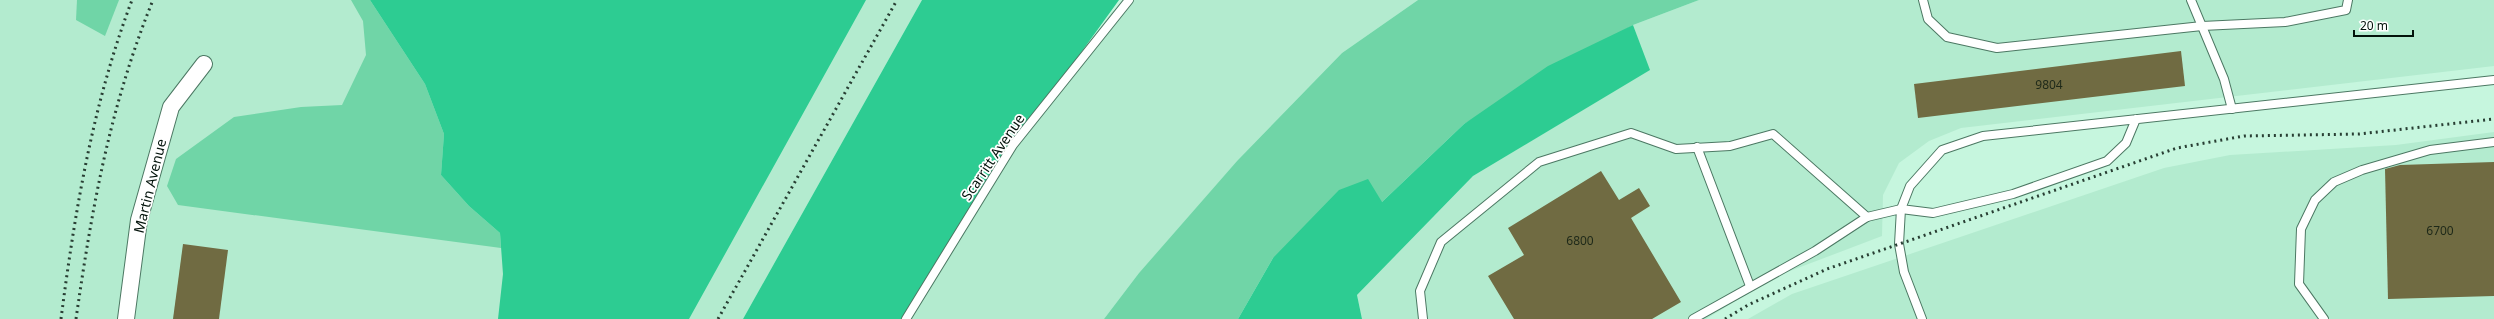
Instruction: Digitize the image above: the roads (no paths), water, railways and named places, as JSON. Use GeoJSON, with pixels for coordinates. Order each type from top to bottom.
{"type":"FeatureCollection","features":[{"type":"Feature","properties":{"kind":"street","name":"Martin Avenue"},"geometry":{"type":"LineString","coordinates":[[126,319],[139,220],[171,107],[204,64]]}},
{"type":"Feature","properties":{"kind":"lane","name":"Scarritt Avenue"},"geometry":{"type":"LineString","coordinates":[[906,319],[1014,145],[1128,0]]}},
{"type":"Feature","properties":{"kind":"lane"},"geometry":{"type":"LineString","coordinates":[[1923,0],[1928,19],[1947,37],[1997,48],[2202,26],[2285,22],[2330,15],[2346,10],[2348,0]]}},
{"type":"Feature","properties":{"kind":"lane"},"geometry":{"type":"LineString","coordinates":[[2191,0],[2224,79],[2232,109]]}},
{"type":"Feature","properties":{"kind":"lane"},"geometry":{"type":"LineString","coordinates":[[1922,319],[1904,272],[1899,244],[1901,209],[1910,186],[1942,150],[1983,136],[2494,80]]}},
{"type":"Feature","properties":{"kind":"lane"},"geometry":{"type":"LineString","coordinates":[[1693,319],[1815,251],[1867,217],[1901,209],[1933,213],[2013,194],[2107,161],[2126,143],[2136,119]]}},
{"type":"Feature","properties":{"kind":"lane"},"geometry":{"type":"LineString","coordinates":[[1423,319],[1420,290],[1441,242],[1539,162],[1631,133],[1676,149],[1730,146],[1773,134],[1867,217]]}},
{"type":"Feature","properties":{"kind":"lane"},"geometry":{"type":"LineString","coordinates":[[2324,319],[2300,284],[2301,229],[2315,200],[2334,182],[2362,170],[2430,150],[2494,142]]}},
{"type":"Feature","properties":{"kind":"lane"},"geometry":{"type":"LineString","coordinates":[[1697,147],[1750,286]]}},
{"type":"Feature","properties":{"kind":"railway"},"geometry":{"type":"LineString","coordinates":[[61,319],[79,197],[87,157],[106,78],[132,0]]}},
{"type":"Feature","properties":{"kind":"railway"},"geometry":{"type":"LineString","coordinates":[[76,319],[104,157],[125,79],[153,0]]}},
{"type":"Feature","properties":{"kind":"railway"},"geometry":{"type":"LineString","coordinates":[[718,319],[897,0]]}},
{"type":"Feature","properties":{"kind":"railway"},"geometry":{"type":"LineString","coordinates":[[1725,319],[1748,305],[1827,269],[2177,148],[2244,136],[2359,134],[2494,119]]}}]}
